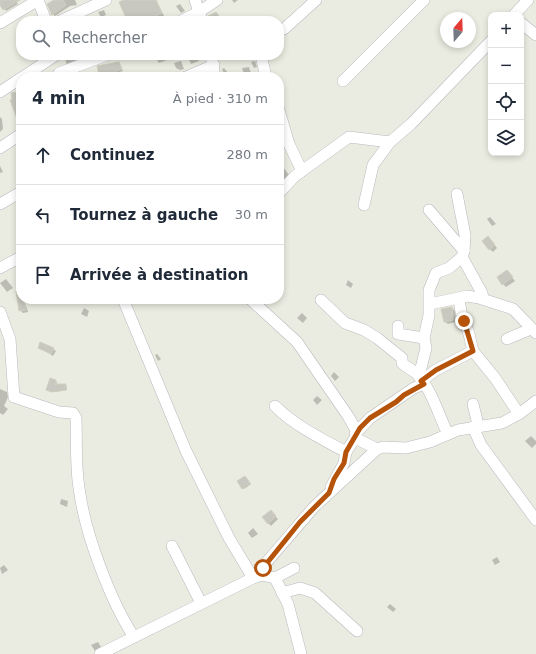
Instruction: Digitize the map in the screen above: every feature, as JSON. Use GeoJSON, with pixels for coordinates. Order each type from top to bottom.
{"type":"FeatureCollection","features":[{"type":"Feature","properties":{"kind":"street"},"geometry":{"type":"LineString","coordinates":[[0,23],[38,0],[44,16]]}},
{"type":"Feature","properties":{"kind":"street"},"geometry":{"type":"LineString","coordinates":[[71,16],[106,0]]}},
{"type":"Feature","properties":{"kind":"street"},"geometry":{"type":"LineString","coordinates":[[195,0],[201,16]]}},
{"type":"Feature","properties":{"kind":"street"},"geometry":{"type":"LineString","coordinates":[[202,16],[217,0]]}},
{"type":"Feature","properties":{"kind":"street"},"geometry":{"type":"LineString","coordinates":[[284,29],[304,4],[316,0]]}},
{"type":"Feature","properties":{"kind":"street"},"geometry":{"type":"LineString","coordinates":[[343,81],[424,0]]}},
{"type":"Feature","properties":{"kind":"street"},"geometry":{"type":"LineString","coordinates":[[517,12],[528,0]]}},
{"type":"Feature","properties":{"kind":"street"},"geometry":{"type":"LineString","coordinates":[[524,25],[536,35]]}},
{"type":"Feature","properties":{"kind":"street"},"geometry":{"type":"LineString","coordinates":[[364,205],[373,165],[390,142],[411,124],[488,44]]}},
{"type":"Feature","properties":{"kind":"street"},"geometry":{"type":"LineString","coordinates":[[31,72],[49,60]]}},
{"type":"Feature","properties":{"kind":"street"},"geometry":{"type":"LineString","coordinates":[[57,60],[59,72]]}},
{"type":"Feature","properties":{"kind":"street"},"geometry":{"type":"LineString","coordinates":[[66,72],[95,60]]}},
{"type":"Feature","properties":{"kind":"street"},"geometry":{"type":"LineString","coordinates":[[194,72],[213,60],[215,72]]}},
{"type":"Feature","properties":{"kind":"street"},"geometry":{"type":"LineString","coordinates":[[261,60],[262,72]]}},
{"type":"Feature","properties":{"kind":"street"},"geometry":{"type":"LineString","coordinates":[[0,92],[16,82]]}},
{"type":"Feature","properties":{"kind":"street"},"geometry":{"type":"LineString","coordinates":[[284,127],[289,144],[302,171]]}},
{"type":"Feature","properties":{"kind":"street"},"geometry":{"type":"LineString","coordinates":[[0,148],[16,137]]}},
{"type":"Feature","properties":{"kind":"street"},"geometry":{"type":"LineString","coordinates":[[284,188],[302,171],[349,137],[390,142]]}},
{"type":"Feature","properties":{"kind":"street"},"geometry":{"type":"LineString","coordinates":[[421,380],[426,348],[424,338],[430,304],[429,290],[436,273],[449,268],[463,254],[465,235],[457,194]]}},
{"type":"Feature","properties":{"kind":"street"},"geometry":{"type":"LineString","coordinates":[[0,204],[16,195]]}},
{"type":"Feature","properties":{"kind":"street"},"geometry":{"type":"LineString","coordinates":[[429,210],[463,254],[482,293],[483,299]]}},
{"type":"Feature","properties":{"kind":"street"},"geometry":{"type":"LineString","coordinates":[[0,268],[16,260]]}},
{"type":"Feature","properties":{"kind":"street"},"geometry":{"type":"LineString","coordinates":[[430,304],[450,299],[459,299],[467,296],[483,299],[513,309],[534,331],[507,339]]}},
{"type":"Feature","properties":{"kind":"street"},"geometry":{"type":"LineString","coordinates":[[459,299],[461,312],[470,334],[473,351],[495,378],[519,414]]}},
{"type":"Feature","properties":{"kind":"street"},"geometry":{"type":"LineString","coordinates":[[322,300],[345,324],[364,330],[377,338],[402,358],[402,363],[421,380],[432,396],[439,417],[448,434]]}},
{"type":"Feature","properties":{"kind":"street"},"geometry":{"type":"LineString","coordinates":[[125,304],[186,451],[229,538],[253,578]]}},
{"type":"Feature","properties":{"kind":"street"},"geometry":{"type":"LineString","coordinates":[[255,304],[297,342],[348,416],[356,436],[376,449]]}},
{"type":"Feature","properties":{"kind":"street"},"geometry":{"type":"LineString","coordinates":[[0,312],[10,339],[14,397],[60,412],[73,413],[76,418],[76,461],[80,496],[95,550],[119,611],[134,637]]}},
{"type":"Feature","properties":{"kind":"street"},"geometry":{"type":"LineString","coordinates":[[398,326],[398,334],[424,338]]}},
{"type":"Feature","properties":{"kind":"street"},"geometry":{"type":"LineString","coordinates":[[329,493],[334,479],[344,463],[346,452],[370,418],[409,392],[421,380],[436,370],[473,351]]}},
{"type":"Feature","properties":{"kind":"street"},"geometry":{"type":"LineString","coordinates":[[253,578],[300,522],[376,449],[382,447],[406,448],[458,430],[470,429],[475,426],[502,423],[519,414],[536,401]]}},
{"type":"Feature","properties":{"kind":"street"},"geometry":{"type":"LineString","coordinates":[[473,404],[475,426],[481,445],[536,520]]}},
{"type":"Feature","properties":{"kind":"street"},"geometry":{"type":"LineString","coordinates":[[275,406],[285,416],[308,431],[346,452]]}},
{"type":"Feature","properties":{"kind":"street"},"geometry":{"type":"LineString","coordinates":[[172,546],[201,603]]}},
{"type":"Feature","properties":{"kind":"street"},"geometry":{"type":"LineString","coordinates":[[100,654],[253,578],[262,575],[275,578],[294,568]]}},
{"type":"Feature","properties":{"kind":"street"},"geometry":{"type":"LineString","coordinates":[[275,578],[288,604],[302,654]]}},
{"type":"Feature","properties":{"kind":"street"},"geometry":{"type":"LineString","coordinates":[[282,593],[300,588],[315,593],[357,631]]}},
{"type":"Feature","properties":{"kind":"building"},"geometry":{"type":"Polygon","coordinates":[[[0,0],[20,0],[3,10],[0,5],[0,0]]]}},
{"type":"Feature","properties":{"kind":"building"},"geometry":{"type":"Polygon","coordinates":[[[54,0],[63,0],[66,5],[52,15],[47,4],[54,0]]]}},
{"type":"Feature","properties":{"kind":"building"},"geometry":{"type":"Polygon","coordinates":[[[124,0],[156,0],[162,13],[157,16],[125,16],[119,2],[124,0]]]}},
{"type":"Feature","properties":{"kind":"building"},"geometry":{"type":"Polygon","coordinates":[[[216,12],[219,16],[208,16],[216,12]]]}},
{"type":"Feature","properties":{"kind":"building"},"geometry":{"type":"Polygon","coordinates":[[[119,62],[122,69],[114,72],[98,72],[97,66],[119,62]]]}},
{"type":"Feature","properties":{"kind":"building"},"geometry":{"type":"Polygon","coordinates":[[[16,92],[16,116],[10,100],[12,99],[11,93],[16,92]]]}},
{"type":"Feature","properties":{"kind":"building"},"geometry":{"type":"Polygon","coordinates":[[[488,236],[495,245],[489,250],[482,241],[488,236]]]}},
{"type":"Feature","properties":{"kind":"building"},"geometry":{"type":"Polygon","coordinates":[[[507,270],[513,277],[502,285],[497,277],[507,270]]]}},
{"type":"Feature","properties":{"kind":"building"},"geometry":{"type":"Polygon","coordinates":[[[18,304],[25,304],[26,310],[19,311],[18,304]]]}},
{"type":"Feature","properties":{"kind":"building"},"geometry":{"type":"Polygon","coordinates":[[[452,307],[453,320],[444,322],[441,309],[452,307]]]}},
{"type":"Feature","properties":{"kind":"building"},"geometry":{"type":"Polygon","coordinates":[[[40,342],[54,348],[51,354],[38,348],[40,342]]]}},
{"type":"Feature","properties":{"kind":"building"},"geometry":{"type":"Polygon","coordinates":[[[50,378],[56,380],[55,384],[66,384],[66,390],[52,392],[46,390],[50,378]]]}},
{"type":"Feature","properties":{"kind":"building"},"geometry":{"type":"Polygon","coordinates":[[[245,476],[250,483],[242,489],[237,481],[245,476]]]}},
{"type":"Feature","properties":{"kind":"building"},"geometry":{"type":"Polygon","coordinates":[[[271,510],[276,516],[268,524],[262,517],[271,510]]]}},
{"type":"Feature","properties":{"kind":"route"},"geometry":{"type":"LineString","coordinates":[[263,568],[300,522],[324,496],[329,493],[334,479],[344,463],[346,452],[360,428],[370,418],[396,402],[414,388],[424,384],[421,381],[436,370],[473,351],[470,334],[464,321]]}}]}
